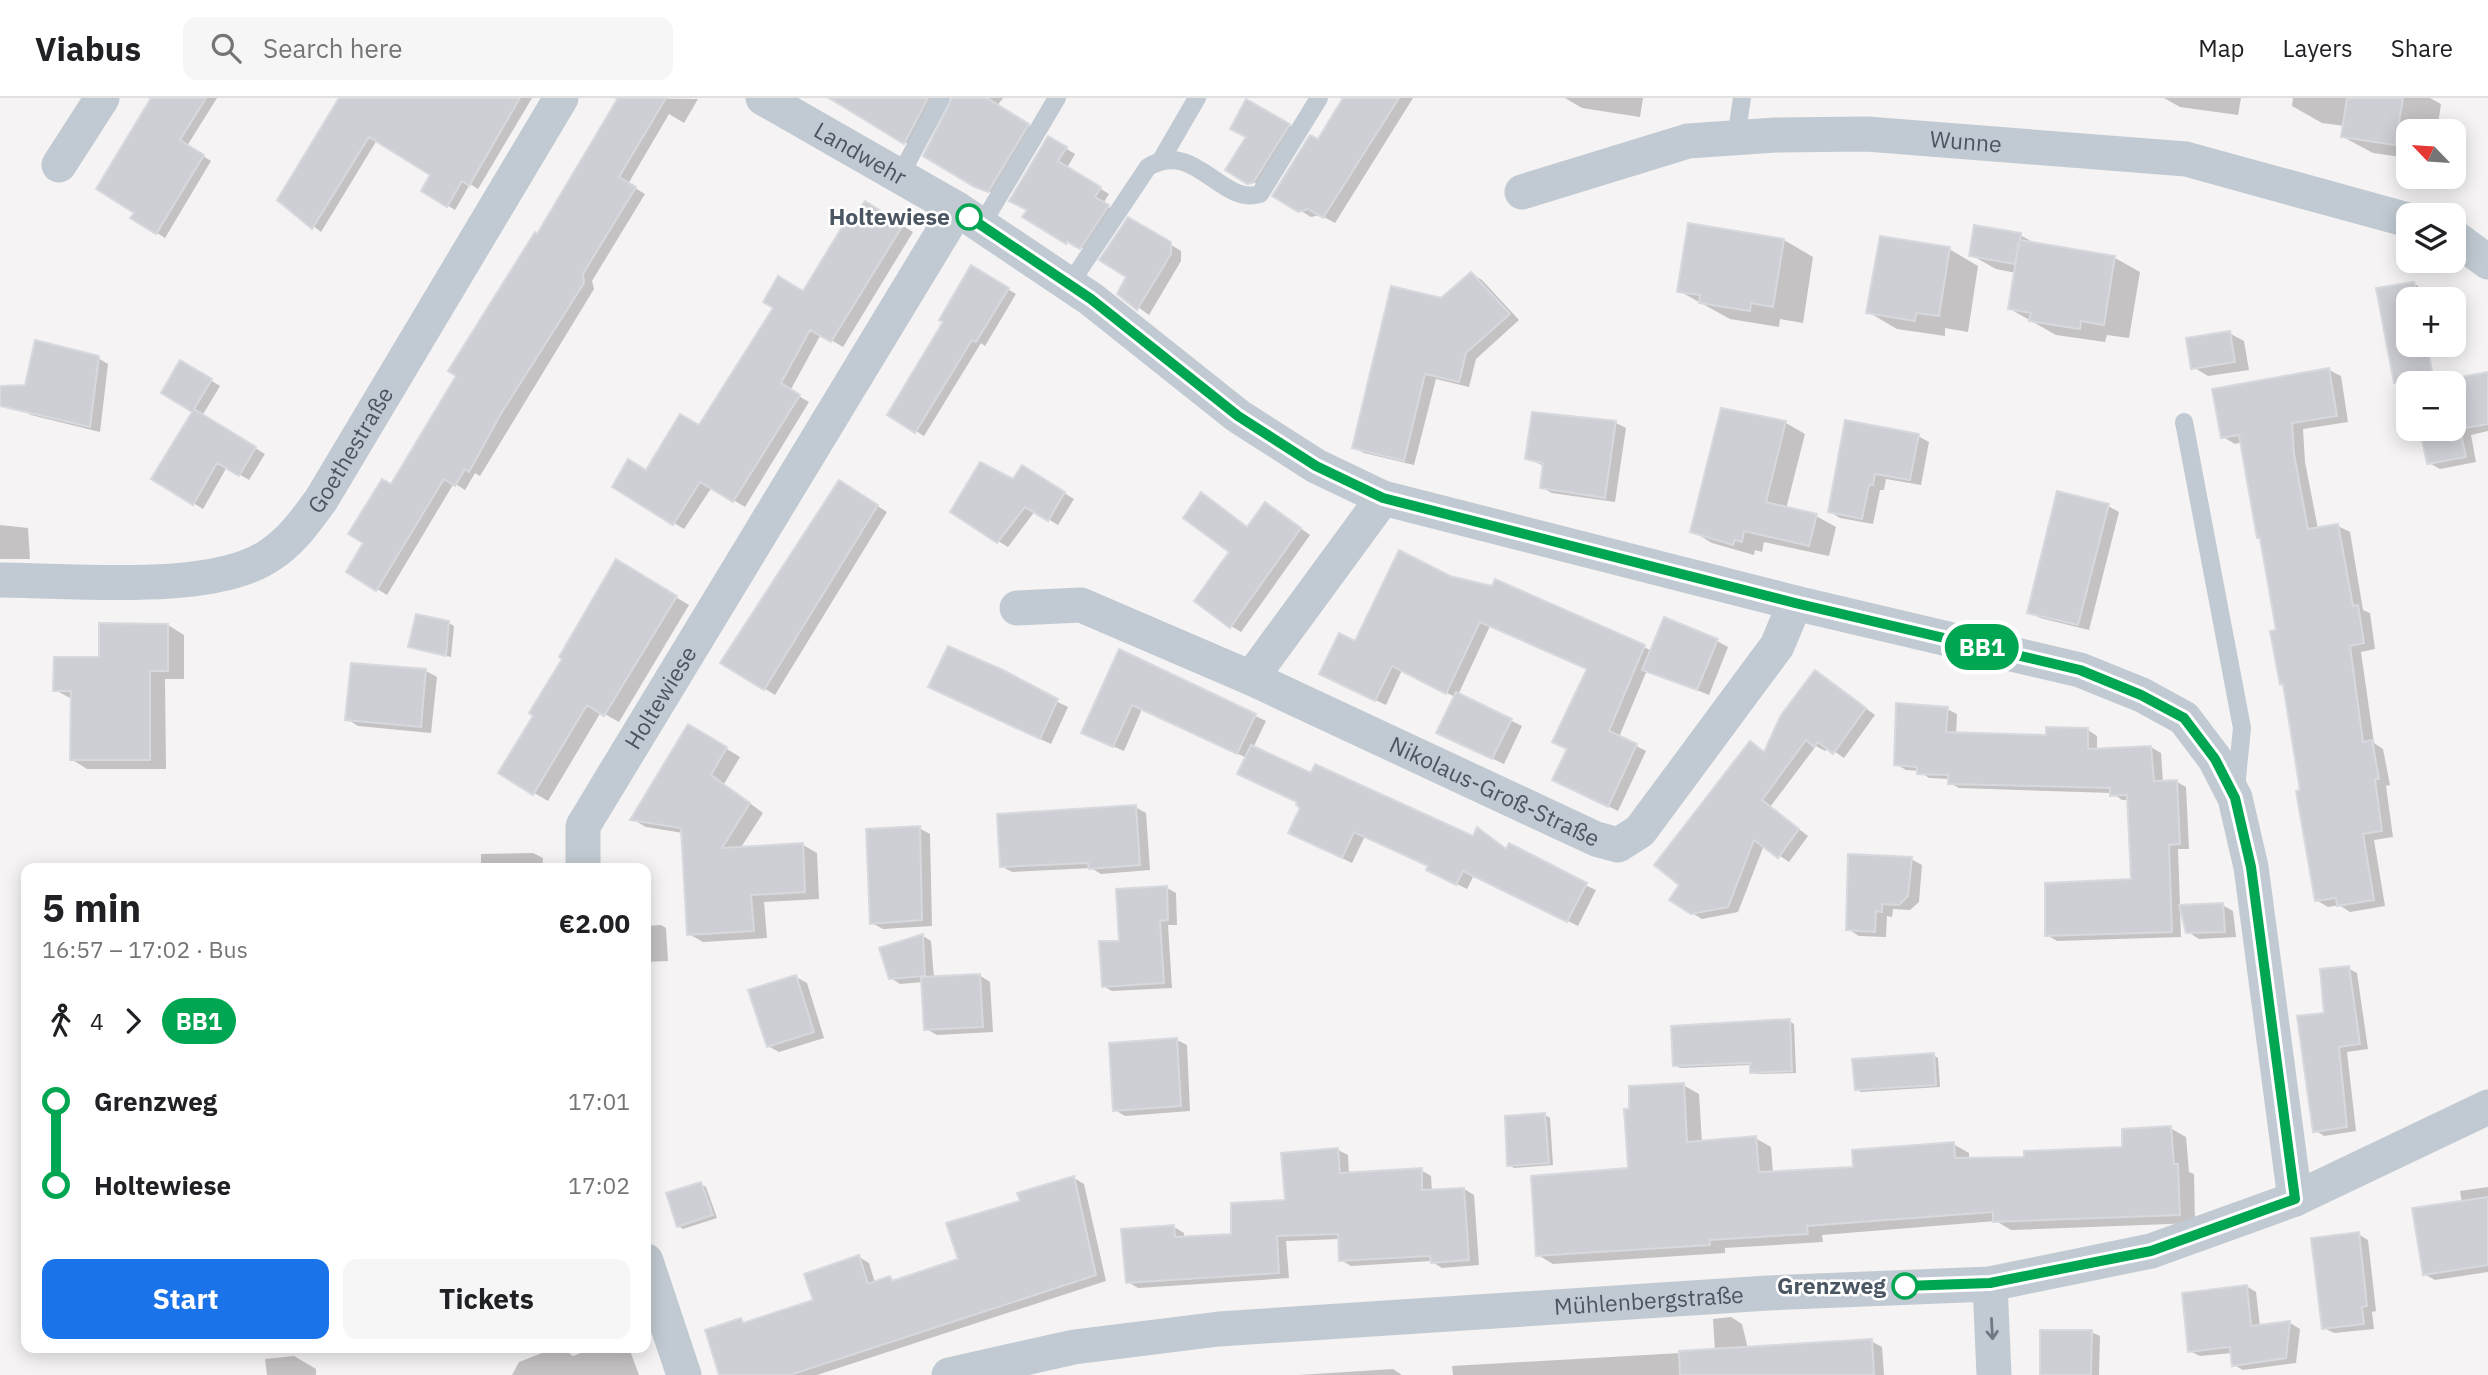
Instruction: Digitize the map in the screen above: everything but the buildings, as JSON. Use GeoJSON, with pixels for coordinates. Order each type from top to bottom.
{"type":"FeatureCollection","features":[{"type":"Feature","properties":{"kind":"street"},"geometry":{"type":"LineString","coordinates":[[59,165],[102,98]]}},
{"type":"Feature","properties":{"kind":"street","name":"Goethestraße"},"geometry":{"type":"LineString","coordinates":[[0,580],[192,581],[238,572],[270,555],[300,530],[321,500],[561,98]]}},
{"type":"Feature","properties":{"kind":"street","name":"Landwehr"},"geometry":{"type":"LineString","coordinates":[[763,98],[969,217],[1069,285],[1238,416],[1316,466],[1383,498],[1795,603],[2080,670],[2141,695],[2184,718],[2215,759],[2235,798],[2251,867],[2295,1199]]}},
{"type":"Feature","properties":{"kind":"street","name":"Wunne"},"geometry":{"type":"LineString","coordinates":[[1522,192],[1688,141],[1867,134],[2186,159],[2396,217]]}},
{"type":"Feature","properties":{"kind":"street","name":"Holtewiese"},"geometry":{"type":"LineString","coordinates":[[583,863],[583,826],[969,217]]}},
{"type":"Feature","properties":{"kind":"street"},"geometry":{"type":"LineString","coordinates":[[2466,246],[2488,262]]}},
{"type":"Feature","properties":{"kind":"street"},"geometry":{"type":"LineString","coordinates":[[1251,678],[1383,498]]}},
{"type":"Feature","properties":{"kind":"street","name":"Nikolaus-Groß-Straße"},"geometry":{"type":"LineString","coordinates":[[1017,608],[1081,605],[1251,678],[1595,839],[1618,845],[1640,831],[1777,646],[1795,603]]}},
{"type":"Feature","properties":{"kind":"street","name":"Mühlenbergstraße"},"geometry":{"type":"LineString","coordinates":[[949,1375],[1074,1347],[1219,1329],[1768,1293],[1990,1283],[2151,1251],[2295,1199],[2488,1107]]}},
{"type":"Feature","properties":{"kind":"street"},"geometry":{"type":"LineString","coordinates":[[651,1276],[684,1375]]}},
{"type":"Feature","properties":{"kind":"street"},"geometry":{"type":"LineString","coordinates":[[1990,1283],[1994,1375]]}},
{"type":"Feature","properties":{"kind":"lane"},"geometry":{"type":"LineString","coordinates":[[900,177],[941,98]]}},
{"type":"Feature","properties":{"kind":"lane"},"geometry":{"type":"LineString","coordinates":[[969,217],[1057,98]]}},
{"type":"Feature","properties":{"kind":"lane"},"geometry":{"type":"LineString","coordinates":[[1161,160],[1197,98]]}},
{"type":"Feature","properties":{"kind":"lane"},"geometry":{"type":"LineString","coordinates":[[1069,285],[1148,167],[1161,160],[1179,160],[1245,195],[1260,194],[1319,98]]}},
{"type":"Feature","properties":{"kind":"lane"},"geometry":{"type":"LineString","coordinates":[[1736,138],[1742,98]]}},
{"type":"Feature","properties":{"kind":"lane"},"geometry":{"type":"LineString","coordinates":[[2184,422],[2242,728],[2235,798]]}},
{"type":"Feature","properties":{"kind":"bus line","name":"BB1"},"geometry":{"type":"LineString","coordinates":[[969,217],[1091,299],[1238,416],[1316,466],[1383,498],[1436,514],[1795,603],[2080,670],[2141,695],[2184,718],[2215,759],[2235,798],[2251,867],[2295,1199],[2151,1251],[1990,1283],[1905,1286]]}},
{"type":"Feature","properties":{"kind":"place","name":"Holtewiese"},"geometry":{"type":"Point","coordinates":[969,217]}},
{"type":"Feature","properties":{"kind":"place","name":"Grenzweg"},"geometry":{"type":"Point","coordinates":[1905,1286]}}]}
